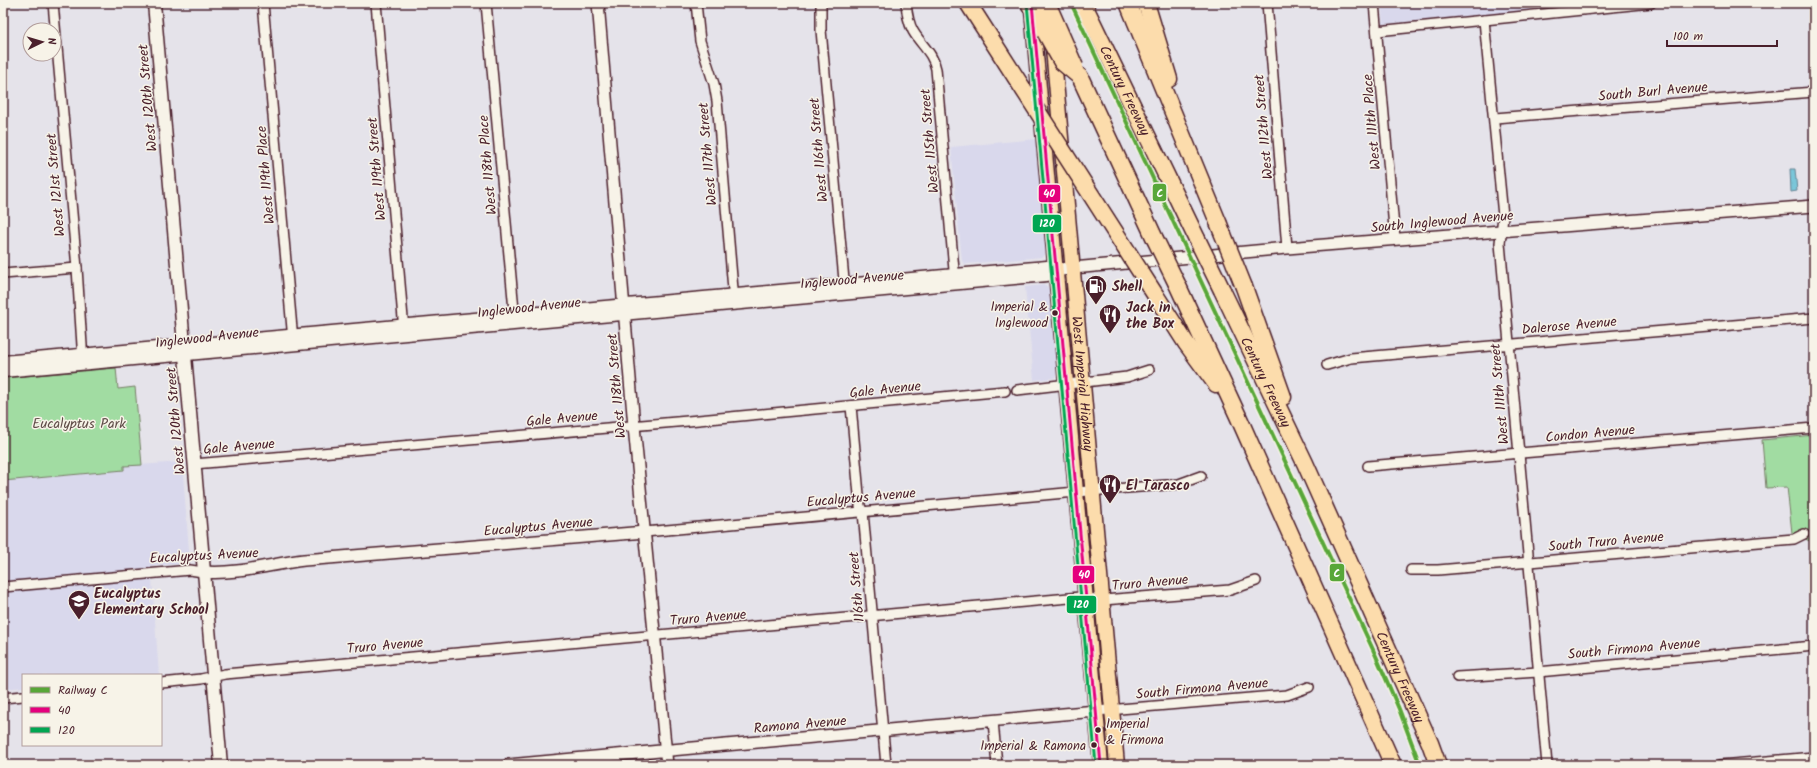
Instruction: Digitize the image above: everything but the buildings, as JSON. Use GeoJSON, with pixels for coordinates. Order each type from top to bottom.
{"type":"FeatureCollection","features":[{"type":"Feature","properties":{"kind":"highway"},"geometry":{"type":"LineString","coordinates":[[968,3],[1186,343],[1238,416]]}},
{"type":"Feature","properties":{"kind":"highway"},"geometry":{"type":"LineString","coordinates":[[1030,3],[1062,62],[1080,77]]}},
{"type":"Feature","properties":{"kind":"highway"},"geometry":{"type":"LineString","coordinates":[[1048,3],[1080,77],[1238,416],[1394,765]]}},
{"type":"Feature","properties":{"kind":"highway","name":"Century Freeway"},"geometry":{"type":"LineString","coordinates":[[1083,3],[1305,463],[1430,743],[1438,765]]}},
{"type":"Feature","properties":{"kind":"highway"},"geometry":{"type":"LineString","coordinates":[[1128,3],[1244,288],[1305,463]]}},
{"type":"Feature","properties":{"kind":"highway"},"geometry":{"type":"LineString","coordinates":[[1146,3],[1194,163]]}},
{"type":"Feature","properties":{"kind":"main road","name":"West 120th Street"},"geometry":{"type":"LineString","coordinates":[[154,3],[220,765]]}},
{"type":"Feature","properties":{"kind":"main road","name":"West Imperial Highway"},"geometry":{"type":"LineString","coordinates":[[1030,3],[1068,385],[1076,492],[1101,765]]}},
{"type":"Feature","properties":{"kind":"main road","name":"West Imperial Highway"},"geometry":{"type":"LineString","coordinates":[[1048,3],[1117,765]]}},
{"type":"Feature","properties":{"kind":"main road","name":"Inglewood Avenue"},"geometry":{"type":"LineString","coordinates":[[3,362],[83,359],[955,280],[1047,275],[1057,270],[1073,268]]}},
{"type":"Feature","properties":{"kind":"main road","name":"Inglewood Avenue"},"geometry":{"type":"LineString","coordinates":[[3,371],[83,359]]}},
{"type":"Feature","properties":{"kind":"street","name":"West 121st Street"},"geometry":{"type":"LineString","coordinates":[[53,3],[77,268],[83,359]]}},
{"type":"Feature","properties":{"kind":"street","name":"West 119th Place"},"geometry":{"type":"LineString","coordinates":[[264,3],[293,339]]}},
{"type":"Feature","properties":{"kind":"street","name":"West 119th Street"},"geometry":{"type":"LineString","coordinates":[[376,3],[404,329]]}},
{"type":"Feature","properties":{"kind":"street","name":"West 118th Place"},"geometry":{"type":"LineString","coordinates":[[486,3],[515,319]]}},
{"type":"Feature","properties":{"kind":"street","name":"West 118th Street"},"geometry":{"type":"LineString","coordinates":[[598,3],[634,426],[667,765]]}},
{"type":"Feature","properties":{"kind":"street","name":"West 117th Street"},"geometry":{"type":"LineString","coordinates":[[696,3],[700,41],[714,84],[717,101],[734,300]]}},
{"type":"Feature","properties":{"kind":"street","name":"West 116th Street"},"geometry":{"type":"LineString","coordinates":[[821,3],[821,30],[845,290]]}},
{"type":"Feature","properties":{"kind":"street","name":"West 115th Street"},"geometry":{"type":"LineString","coordinates":[[906,3],[909,23],[913,32],[932,56],[936,69],[955,280]]}},
{"type":"Feature","properties":{"kind":"street","name":"West 112th Street"},"geometry":{"type":"LineString","coordinates":[[1267,3],[1287,248]]}},
{"type":"Feature","properties":{"kind":"street","name":"West 111th Place"},"geometry":{"type":"LineString","coordinates":[[1374,3],[1395,240]]}},
{"type":"Feature","properties":{"kind":"street"},"geometry":{"type":"LineString","coordinates":[[1376,31],[1651,3]]}},
{"type":"Feature","properties":{"kind":"street","name":"West 111th Street"},"geometry":{"type":"LineString","coordinates":[[1484,20],[1495,118],[1503,216],[1500,243],[1547,765]]}},
{"type":"Feature","properties":{"kind":"street","name":"South Burl Avenue"},"geometry":{"type":"LineString","coordinates":[[1495,118],[1814,92]]}},
{"type":"Feature","properties":{"kind":"street","name":"South Inglewood Avenue"},"geometry":{"type":"LineString","coordinates":[[1073,268],[1287,248],[1814,206]]}},
{"type":"Feature","properties":{"kind":"street"},"geometry":{"type":"LineString","coordinates":[[3,274],[77,268]]}},
{"type":"Feature","properties":{"kind":"street","name":"Dalerose Avenue"},"geometry":{"type":"LineString","coordinates":[[1327,366],[1351,358],[1814,318]]}},
{"type":"Feature","properties":{"kind":"street"},"geometry":{"type":"LineString","coordinates":[[1017,390],[1127,378],[1150,370]]}},
{"type":"Feature","properties":{"kind":"street","name":"Gale Avenue"},"geometry":{"type":"LineString","coordinates":[[194,464],[634,426],[1005,391]]}},
{"type":"Feature","properties":{"kind":"street","name":"116th Street"},"geometry":{"type":"LineString","coordinates":[[851,406],[860,506],[863,512],[886,765]]}},
{"type":"Feature","properties":{"kind":"street","name":"Condon Avenue"},"geometry":{"type":"LineString","coordinates":[[1368,466],[1814,428]]}},
{"type":"Feature","properties":{"kind":"street"},"geometry":{"type":"LineString","coordinates":[[1076,492],[1092,492],[1179,484],[1201,476]]}},
{"type":"Feature","properties":{"kind":"street","name":"Eucalyptus Avenue"},"geometry":{"type":"LineString","coordinates":[[3,587],[190,570],[214,573],[263,568],[282,562],[645,532],[1076,492]]}},
{"type":"Feature","properties":{"kind":"street","name":"South Truro Avenue"},"geometry":{"type":"LineString","coordinates":[[1411,570],[1438,570],[1528,563],[1794,539],[1804,534]]}},
{"type":"Feature","properties":{"kind":"street","name":"Truro Avenue"},"geometry":{"type":"LineString","coordinates":[[162,683],[226,674],[873,617],[1080,597],[1103,600],[1230,590],[1256,581]]}},
{"type":"Feature","properties":{"kind":"street","name":"South Firmona Avenue"},"geometry":{"type":"LineString","coordinates":[[1457,677],[1538,672],[1814,646]]}},
{"type":"Feature","properties":{"kind":"street","name":"South Firmona Avenue"},"geometry":{"type":"LineString","coordinates":[[1096,711],[1287,695],[1308,687]]}},
{"type":"Feature","properties":{"kind":"street"},"geometry":{"type":"LineString","coordinates":[[3,698],[22,696]]}},
{"type":"Feature","properties":{"kind":"street","name":"Ramona Avenue"},"geometry":{"type":"LineString","coordinates":[[508,765],[1096,711]]}},
{"type":"Feature","properties":{"kind":"street"},"geometry":{"type":"LineString","coordinates":[[993,721],[997,765]]}},
{"type":"Feature","properties":{"kind":"street"},"geometry":{"type":"LineString","coordinates":[[1720,765],[1814,757]]}},
{"type":"Feature","properties":{"kind":"shaded area"},"geometry":{"type":"Polygon","coordinates":[[[1381,3],[1585,3],[1506,13],[1383,24],[1381,3]]]}},
{"type":"Feature","properties":{"kind":"shaded area"},"geometry":{"type":"Polygon","coordinates":[[[1037,139],[1046,252],[1042,257],[965,264],[962,261],[951,147],[1037,139]]]}},
{"type":"Feature","properties":{"kind":"shaded area"},"geometry":{"type":"Polygon","coordinates":[[[1045,285],[1049,288],[1057,374],[1054,378],[1034,380],[1025,287],[1045,285]]]}},
{"type":"Feature","properties":{"kind":"shaded area","name":"Eucalyptus Elementary School"},"geometry":{"type":"Polygon","coordinates":[[[182,462],[190,563],[151,566],[159,674],[22,674],[22,687],[3,689],[3,481],[124,470],[124,466],[182,462]]]}},
{"type":"Feature","properties":{"kind":"green space","name":"Eucalyptus Park"},"geometry":{"type":"Polygon","coordinates":[[[116,368],[118,389],[135,387],[142,465],[124,466],[124,470],[3,481],[3,378],[116,368]]]}},
{"type":"Feature","properties":{"kind":"green space"},"geometry":{"type":"Polygon","coordinates":[[[1814,435],[1814,543],[1792,533],[1787,487],[1766,488],[1762,440],[1814,435]]]}},
{"type":"Feature","properties":{"kind":"water"},"geometry":{"type":"Polygon","coordinates":[[[1790,169],[1795,169],[1797,191],[1791,192],[1790,169]]]}},
{"type":"Feature","properties":{"kind":"rail line","name":"C"},"geometry":{"type":"LineString","coordinates":[[1071,3],[1376,656],[1399,709],[1420,765]]}},
{"type":"Feature","properties":{"kind":"transit line","name":"120"},"geometry":{"type":"LineString","coordinates":[[1027,3],[1096,765]]}},
{"type":"Feature","properties":{"kind":"transit line","name":"40"},"geometry":{"type":"LineString","coordinates":[[1032,3],[1101,765]]}},
{"type":"Feature","properties":{"kind":"place","name":"Shell"},"geometry":{"type":"Point","coordinates":[1096,306]}},
{"type":"Feature","properties":{"kind":"place","name":"Imperial & Inglewood"},"geometry":{"type":"Point","coordinates":[1055,313]}},
{"type":"Feature","properties":{"kind":"place","name":"Jack in the Box"},"geometry":{"type":"Point","coordinates":[1110,334]}},
{"type":"Feature","properties":{"kind":"place","name":"El Tarasco"},"geometry":{"type":"Point","coordinates":[1110,504]}},
{"type":"Feature","properties":{"kind":"place","name":"Eucalyptus Elementary School"},"geometry":{"type":"Point","coordinates":[79,620]}},
{"type":"Feature","properties":{"kind":"place","name":"Imperial & Firmona"},"geometry":{"type":"Point","coordinates":[1098,730]}},
{"type":"Feature","properties":{"kind":"place","name":"Imperial & Ramona"},"geometry":{"type":"Point","coordinates":[1094,745]}}]}
